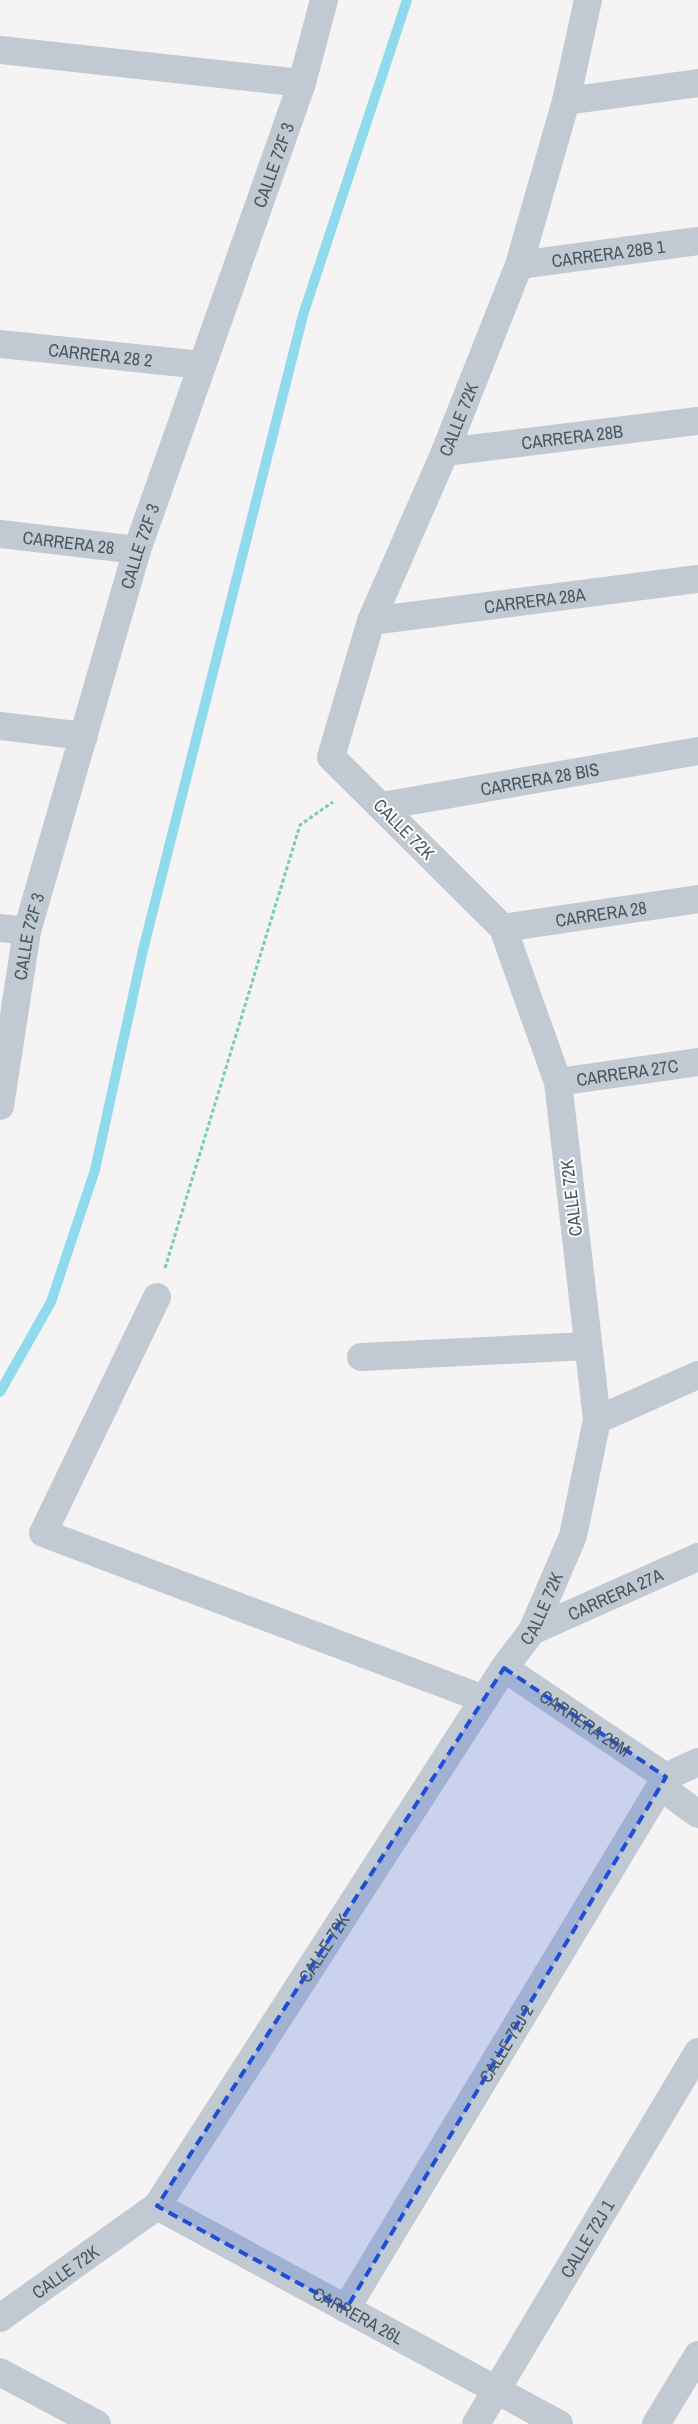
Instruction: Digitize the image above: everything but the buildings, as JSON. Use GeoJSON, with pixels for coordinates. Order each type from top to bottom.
{"type":"FeatureCollection","features":[{"type":"Feature","properties":{"kind":"street","name":"CALLE 72F 3"},"geometry":{"type":"LineString","coordinates":[[0,1106],[26,930],[137,550],[302,83],[324,0]]}},
{"type":"Feature","properties":{"kind":"street","name":"CALLE 72K"},"geometry":{"type":"LineString","coordinates":[[0,2318],[157,2206],[504,1668],[532,1631],[572,1536],[597,1420],[558,1082],[503,928],[331,757],[371,621],[445,452],[519,265],[566,101],[588,0]]}},
{"type":"Feature","properties":{"kind":"street"},"geometry":{"type":"LineString","coordinates":[[0,50],[302,83]]}},
{"type":"Feature","properties":{"kind":"street"},"geometry":{"type":"LineString","coordinates":[[566,101],[698,84]]}},
{"type":"Feature","properties":{"kind":"street","name":"CARRERA 28B 1"},"geometry":{"type":"LineString","coordinates":[[519,265],[698,241]]}},
{"type":"Feature","properties":{"kind":"street","name":"CARRERA 28 2"},"geometry":{"type":"LineString","coordinates":[[0,344],[202,365]]}},
{"type":"Feature","properties":{"kind":"street","name":"CARRERA 28B"},"geometry":{"type":"LineString","coordinates":[[445,452],[698,421]]}},
{"type":"Feature","properties":{"kind":"street","name":"CARRERA 28"},"geometry":{"type":"LineString","coordinates":[[0,534],[137,550]]}},
{"type":"Feature","properties":{"kind":"street","name":"CARRERA 28A"},"geometry":{"type":"LineString","coordinates":[[371,621],[698,579]]}},
{"type":"Feature","properties":{"kind":"street"},"geometry":{"type":"LineString","coordinates":[[0,726],[84,736]]}},
{"type":"Feature","properties":{"kind":"street","name":"CARRERA 28 BIS"},"geometry":{"type":"LineString","coordinates":[[382,806],[698,751]]}},
{"type":"Feature","properties":{"kind":"street","name":"CARRERA 28"},"geometry":{"type":"LineString","coordinates":[[503,928],[698,899]]}},
{"type":"Feature","properties":{"kind":"street"},"geometry":{"type":"LineString","coordinates":[[0,928],[26,930]]}},
{"type":"Feature","properties":{"kind":"street","name":"CARRERA 27C"},"geometry":{"type":"LineString","coordinates":[[558,1082],[698,1062]]}},
{"type":"Feature","properties":{"kind":"street"},"geometry":{"type":"LineString","coordinates":[[156,1297],[43,1533],[484,1699]]}},
{"type":"Feature","properties":{"kind":"street"},"geometry":{"type":"LineString","coordinates":[[361,1357],[588,1346]]}},
{"type":"Feature","properties":{"kind":"street"},"geometry":{"type":"LineString","coordinates":[[597,1420],[698,1375]]}},
{"type":"Feature","properties":{"kind":"street","name":"CARRERA 27A"},"geometry":{"type":"LineString","coordinates":[[532,1631],[698,1557]]}},
{"type":"Feature","properties":{"kind":"street","name":"CARRERA 26M"},"geometry":{"type":"LineString","coordinates":[[504,1668],[664,1782],[698,1814]]}},
{"type":"Feature","properties":{"kind":"street"},"geometry":{"type":"LineString","coordinates":[[664,1782],[698,1762]]}},
{"type":"Feature","properties":{"kind":"street","name":"CALLE 72J 2"},"geometry":{"type":"LineString","coordinates":[[346,2309],[664,1782]]}},
{"type":"Feature","properties":{"kind":"street","name":"CALLE 72J 1"},"geometry":{"type":"LineString","coordinates":[[476,2424],[495,2389],[698,2052]]}},
{"type":"Feature","properties":{"kind":"street","name":"CARRERA 26L"},"geometry":{"type":"LineString","coordinates":[[157,2206],[559,2424]]}},
{"type":"Feature","properties":{"kind":"street"},"geometry":{"type":"LineString","coordinates":[[656,2424],[698,2355]]}},
{"type":"Feature","properties":{"kind":"street"},"geometry":{"type":"LineString","coordinates":[[0,2372],[96,2424]]}},
{"type":"Feature","properties":{"kind":"path"},"geometry":{"type":"LineString","coordinates":[[156,1297],[300,825],[358,784]]}},
{"type":"Feature","properties":{"kind":"highlighted area"},"geometry":{"type":"Polygon","coordinates":[[[504,1668],[666,1777],[346,2309],[157,2206],[504,1668]]]}},
{"type":"Feature","properties":{"kind":"waterway"},"geometry":{"type":"LineString","coordinates":[[0,1392],[51,1302],[95,1170],[143,950],[303,315],[407,0]]}}]}
